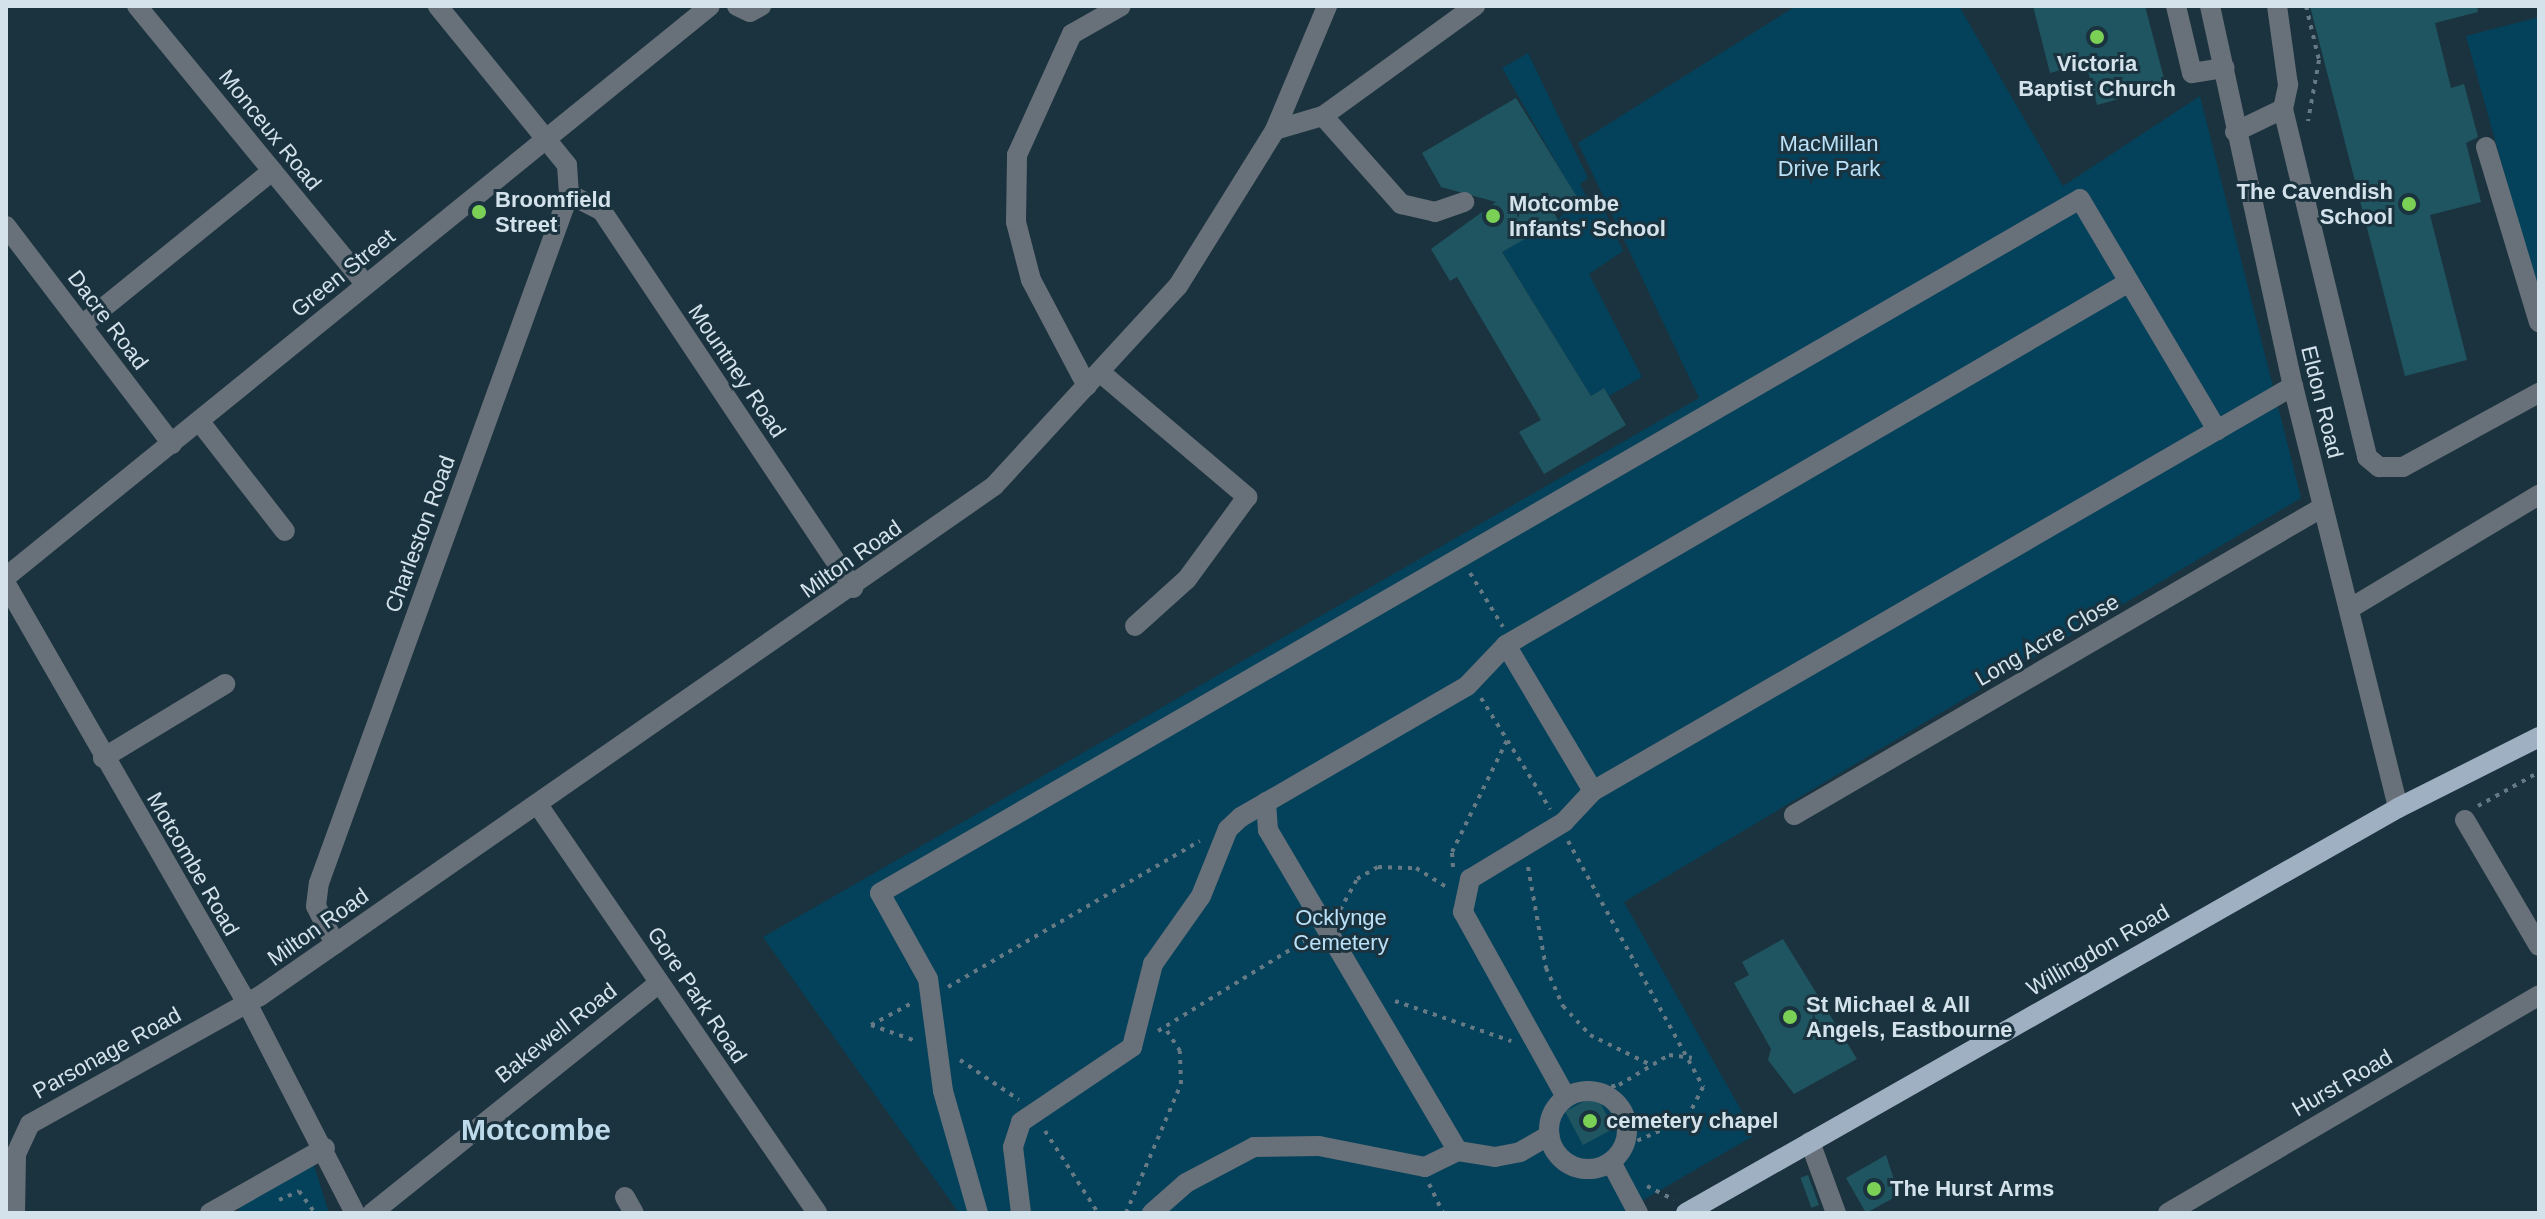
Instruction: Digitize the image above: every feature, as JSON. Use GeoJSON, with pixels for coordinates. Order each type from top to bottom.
{"type":"FeatureCollection","features":[{"type":"Feature","properties":{"kind":"main road","name":"Willingdon Road"},"geometry":{"type":"LineString","coordinates":[[1686,1213],[2398,808],[2539,737]]}},
{"type":"Feature","properties":{"kind":"street","name":"Monceux Road"},"geometry":{"type":"LineString","coordinates":[[137,6],[365,284]]}},
{"type":"Feature","properties":{"kind":"street"},"geometry":{"type":"LineString","coordinates":[[438,6],[567,165],[569,194]]}},
{"type":"Feature","properties":{"kind":"street","name":"Green Street"},"geometry":{"type":"LineString","coordinates":[[6,577],[200,422],[365,284],[549,141],[710,6]]}},
{"type":"Feature","properties":{"kind":"street"},"geometry":{"type":"LineString","coordinates":[[737,6],[750,12],[761,6]]}},
{"type":"Feature","properties":{"kind":"street"},"geometry":{"type":"LineString","coordinates":[[1121,6],[1072,34],[1017,155],[1016,222],[1031,280],[1094,380],[1247,497],[1187,579],[1135,626]]}},
{"type":"Feature","properties":{"kind":"street","name":"Milton Road"},"geometry":{"type":"LineString","coordinates":[[247,1003],[853,588],[994,486],[1178,286],[1275,130],[1327,6]]}},
{"type":"Feature","properties":{"kind":"street"},"geometry":{"type":"LineString","coordinates":[[1275,130],[1323,116],[1475,6]]}},
{"type":"Feature","properties":{"kind":"street"},"geometry":{"type":"LineString","coordinates":[[2176,6],[2192,73],[2225,68]]}},
{"type":"Feature","properties":{"kind":"street","name":"Eldon Road"},"geometry":{"type":"LineString","coordinates":[[2210,6],[2225,68],[2235,132],[2293,386],[2398,808]]}},
{"type":"Feature","properties":{"kind":"street"},"geometry":{"type":"LineString","coordinates":[[2277,6],[2288,85],[2283,109],[2367,457],[2379,467],[2403,467],[2539,393]]}},
{"type":"Feature","properties":{"kind":"street"},"geometry":{"type":"LineString","coordinates":[[2235,132],[2283,109]]}},
{"type":"Feature","properties":{"kind":"street"},"geometry":{"type":"LineString","coordinates":[[1323,116],[1401,204],[1435,212],[1464,202]]}},
{"type":"Feature","properties":{"kind":"street"},"geometry":{"type":"LineString","coordinates":[[2486,147],[2539,322]]}},
{"type":"Feature","properties":{"kind":"street"},"geometry":{"type":"LineString","coordinates":[[82,325],[272,171]]}},
{"type":"Feature","properties":{"kind":"street","name":"Mountney Road"},"geometry":{"type":"LineString","coordinates":[[569,194],[602,211],[853,588]]}},
{"type":"Feature","properties":{"kind":"street","name":"Charleston Road"},"geometry":{"type":"LineString","coordinates":[[335,944],[316,906],[319,883],[569,194]]}},
{"type":"Feature","properties":{"kind":"street"},"geometry":{"type":"LineString","coordinates":[[978,1213],[935,1047],[929,998],[916,952],[880,893],[2080,199],[2217,430]]}},
{"type":"Feature","properties":{"kind":"street","name":"Dacre Road"},"geometry":{"type":"LineString","coordinates":[[6,226],[172,444]]}},
{"type":"Feature","properties":{"kind":"street"},"geometry":{"type":"LineString","coordinates":[[1021,1213],[1013,1147],[1030,1114],[1132,1047],[1153,964],[1201,896],[1228,829],[1266,802],[1467,686],[1506,645],[2129,282]]}},
{"type":"Feature","properties":{"kind":"street"},"geometry":{"type":"LineString","coordinates":[[1566,1097],[1461,899],[1470,879],[1525,842],[1559,825],[1593,791],[2293,386]]}},
{"type":"Feature","properties":{"kind":"street"},"geometry":{"type":"LineString","coordinates":[[200,422],[285,531]]}},
{"type":"Feature","properties":{"kind":"street"},"geometry":{"type":"LineString","coordinates":[[2349,609],[2539,495]]}},
{"type":"Feature","properties":{"kind":"street","name":"Long Acre Close"},"geometry":{"type":"LineString","coordinates":[[1794,815],[2323,507]]}},
{"type":"Feature","properties":{"kind":"street","name":"Motcombe Road"},"geometry":{"type":"LineString","coordinates":[[6,584],[103,758],[247,1003],[325,1148],[355,1213]]}},
{"type":"Feature","properties":{"kind":"street"},"geometry":{"type":"LineString","coordinates":[[1506,645],[1593,791]]}},
{"type":"Feature","properties":{"kind":"street"},"geometry":{"type":"LineString","coordinates":[[103,758],[225,684]]}},
{"type":"Feature","properties":{"kind":"street"},"geometry":{"type":"LineString","coordinates":[[1266,802],[1268,830],[1458,1151]]}},
{"type":"Feature","properties":{"kind":"street","name":"Gore Park Road"},"geometry":{"type":"LineString","coordinates":[[538,805],[817,1213]]}},
{"type":"Feature","properties":{"kind":"street"},"geometry":{"type":"LineString","coordinates":[[2470,814],[2539,946]]}},
{"type":"Feature","properties":{"kind":"street","name":"Bakewell Road"},"geometry":{"type":"LineString","coordinates":[[372,1213],[659,983]]}},
{"type":"Feature","properties":{"kind":"street","name":"Hurst Road"},"geometry":{"type":"LineString","coordinates":[[2168,1213],[2539,995]]}},
{"type":"Feature","properties":{"kind":"street","name":"Parsonage Road"},"geometry":{"type":"LineString","coordinates":[[15,1213],[13,1133],[247,1003]]}},
{"type":"Feature","properties":{"kind":"street"},"geometry":{"type":"LineString","coordinates":[[1617,1154],[1575,1168],[1555,1152],[1549,1135],[1551,1116],[1566,1097],[1592,1091],[1624,1114],[1617,1154],[1638,1213]]}},
{"type":"Feature","properties":{"kind":"street"},"geometry":{"type":"LineString","coordinates":[[1152,1213],[1186,1183],[1254,1147],[1319,1146],[1425,1167],[1458,1151],[1495,1157],[1549,1135]]}},
{"type":"Feature","properties":{"kind":"street"},"geometry":{"type":"LineString","coordinates":[[1810,1142],[1836,1213]]}},
{"type":"Feature","properties":{"kind":"street"},"geometry":{"type":"LineString","coordinates":[[210,1213],[325,1148]]}},
{"type":"Feature","properties":{"kind":"path"},"geometry":{"type":"LineString","coordinates":[[1461,557],[1508,636],[1506,645]]}},
{"type":"Feature","properties":{"kind":"path"},"geometry":{"type":"LineString","coordinates":[[1467,686],[1486,701],[1508,738],[1692,1058],[1703,1087],[1687,1119],[1617,1154]]}},
{"type":"Feature","properties":{"kind":"path"},"geometry":{"type":"LineString","coordinates":[[1461,899],[1452,852],[1508,738]]}},
{"type":"Feature","properties":{"kind":"path"},"geometry":{"type":"LineString","coordinates":[[2470,814],[2539,772]]}},
{"type":"Feature","properties":{"kind":"path"},"geometry":{"type":"LineString","coordinates":[[1098,1213],[1030,1114],[983,1072],[935,1047],[871,1025],[929,998],[1228,829]]}},
{"type":"Feature","properties":{"kind":"path"},"geometry":{"type":"LineString","coordinates":[[1525,842],[1546,968],[1563,1006],[1590,1035],[1649,1064]]}},
{"type":"Feature","properties":{"kind":"path"},"geometry":{"type":"LineString","coordinates":[[1132,1047],[1328,936],[1343,901],[1357,879],[1378,867],[1416,868],[1461,899]]}},
{"type":"Feature","properties":{"kind":"path"},"geometry":{"type":"LineString","coordinates":[[1389,997],[1540,1050]]}},
{"type":"Feature","properties":{"kind":"path"},"geometry":{"type":"LineString","coordinates":[[1126,1213],[1181,1084],[1180,1051],[1165,1027]]}},
{"type":"Feature","properties":{"kind":"path"},"geometry":{"type":"LineString","coordinates":[[1592,1091],[1619,1085],[1649,1064],[1669,1055],[1692,1058]]}},
{"type":"Feature","properties":{"kind":"path"},"geometry":{"type":"LineString","coordinates":[[1425,1167],[1443,1213]]}},
{"type":"Feature","properties":{"kind":"path"},"geometry":{"type":"LineString","coordinates":[[272,1203],[299,1191],[315,1213]]}},
{"type":"Feature","properties":{"kind":"green space","name":"Ocklynge Cemetery"},"geometry":{"type":"Polygon","coordinates":[[[1796,6],[1959,6],[2063,186],[2200,96],[2301,498],[1624,902],[1755,1135],[1621,1213],[959,1213],[763,937],[1699,398],[1578,143],[1796,6]]]}},
{"type":"Feature","properties":{"kind":"green space"},"geometry":{"type":"Polygon","coordinates":[[[2539,17],[2539,298],[2466,36],[2539,17]]]}},
{"type":"Feature","properties":{"kind":"green space"},"geometry":{"type":"Polygon","coordinates":[[[1528,53],[1588,178],[1580,184],[1592,208],[1601,203],[1623,251],[1589,274],[1642,377],[1609,396],[1604,388],[1591,396],[1501,250],[1558,220],[1576,197],[1502,68],[1528,53]]]}},
{"type":"Feature","properties":{"kind":"green space"},"geometry":{"type":"Polygon","coordinates":[[[313,1162],[329,1213],[239,1213],[239,1203],[313,1162]]]}},
{"type":"Feature","properties":{"kind":"building","name":"Victoria Baptist Church"},"geometry":{"type":"Polygon","coordinates":[[[2033,6],[2145,6],[2166,86],[2097,105],[2086,63],[2050,73],[2033,6]]]}},
{"type":"Feature","properties":{"kind":"building"},"geometry":{"type":"Polygon","coordinates":[[[2310,6],[2477,6],[2478,12],[2435,23],[2451,88],[2464,84],[2478,137],[2466,143],[2481,202],[2430,215],[2467,360],[2405,376],[2310,6]]]}},
{"type":"Feature","properties":{"kind":"building"},"geometry":{"type":"Polygon","coordinates":[[[1516,98],[1577,197],[1553,211],[1558,220],[1502,252],[1591,396],[1604,388],[1626,425],[1544,474],[1519,432],[1541,420],[1457,277],[1450,281],[1431,249],[1496,202],[1441,187],[1422,153],[1516,98]]]}},
{"type":"Feature","properties":{"kind":"building","name":"St Michael & All Angels, Eastbourne"},"geometry":{"type":"Polygon","coordinates":[[[1783,939],[1857,1059],[1794,1094],[1768,1060],[1771,1049],[1734,983],[1749,975],[1742,962],[1783,939]]]}},
{"type":"Feature","properties":{"kind":"building","name":"cemetery chapel"},"geometry":{"type":"Polygon","coordinates":[[[1596,1095],[1614,1129],[1583,1145],[1565,1111],[1596,1095]]]}},
{"type":"Feature","properties":{"kind":"building","name":"The Hurst Arms"},"geometry":{"type":"Polygon","coordinates":[[[1886,1155],[1899,1195],[1866,1213],[1846,1178],[1886,1155]]]}},
{"type":"Feature","properties":{"kind":"building"},"geometry":{"type":"Polygon","coordinates":[[[1808,1175],[1819,1205],[1811,1208],[1800,1178],[1808,1175]]]}},
{"type":"Feature","properties":{"kind":"place","name":"Victoria Baptist Church"},"geometry":{"type":"Point","coordinates":[2097,37]}},
{"type":"Feature","properties":{"kind":"place","name":"The Cavendish School"},"geometry":{"type":"Point","coordinates":[2409,204]}},
{"type":"Feature","properties":{"kind":"place","name":"Broomfield Street"},"geometry":{"type":"Point","coordinates":[479,212]}},
{"type":"Feature","properties":{"kind":"place","name":"Motcombe Infants' School"},"geometry":{"type":"Point","coordinates":[1493,216]}},
{"type":"Feature","properties":{"kind":"place","name":"St Michael & All Angels, Eastbourne"},"geometry":{"type":"Point","coordinates":[1790,1017]}},
{"type":"Feature","properties":{"kind":"place","name":"cemetery chapel"},"geometry":{"type":"Point","coordinates":[1590,1121]}},
{"type":"Feature","properties":{"kind":"place","name":"The Hurst Arms"},"geometry":{"type":"Point","coordinates":[1874,1189]}},
{"type":"Feature","properties":{"kind":"district","name":"Motcombe"},"geometry":{"type":"Point","coordinates":[536,1130]}},
{"type":"Feature","properties":{"kind":"park label","name":"MacMillan Drive Park"},"geometry":{"type":"Point","coordinates":[1829,156]}}]}
